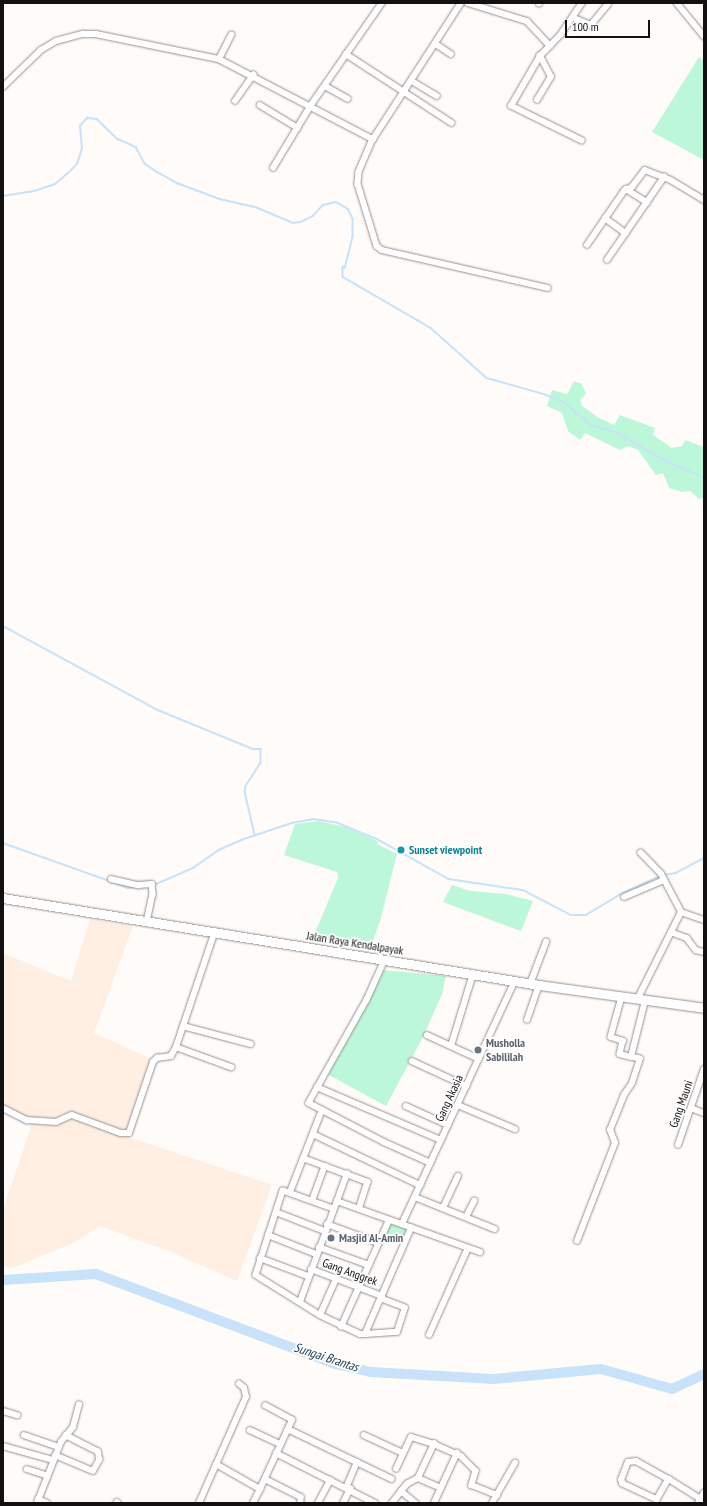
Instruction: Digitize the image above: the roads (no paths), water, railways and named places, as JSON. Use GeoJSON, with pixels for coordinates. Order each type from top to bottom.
{"type":"FeatureCollection","features":[{"type":"Feature","properties":{"kind":"main road","name":"Jalan Raya Kendalpayak"},"geometry":{"type":"LineString","coordinates":[[3,898],[147,922],[215,931],[530,984],[704,1008]]}},
{"type":"Feature","properties":{"kind":"street"},"geometry":{"type":"LineString","coordinates":[[273,168],[311,105],[382,3]]}},
{"type":"Feature","properties":{"kind":"street"},"geometry":{"type":"LineString","coordinates":[[462,3],[373,139],[359,172],[358,184],[377,246],[382,250],[548,288]]}},
{"type":"Feature","properties":{"kind":"street"},"geometry":{"type":"LineString","coordinates":[[468,3],[527,20],[550,46]]}},
{"type":"Feature","properties":{"kind":"street"},"geometry":{"type":"LineString","coordinates":[[582,3],[574,18],[542,54],[511,106],[582,141]]}},
{"type":"Feature","properties":{"kind":"street"},"geometry":{"type":"LineString","coordinates":[[574,18],[591,25],[608,4],[606,3]]}},
{"type":"Feature","properties":{"kind":"street"},"geometry":{"type":"LineString","coordinates":[[677,3],[704,36]]}},
{"type":"Feature","properties":{"kind":"street"},"geometry":{"type":"LineString","coordinates":[[3,88],[41,50],[56,41],[83,34],[96,34],[219,59],[311,105],[373,139]]}},
{"type":"Feature","properties":{"kind":"street"},"geometry":{"type":"LineString","coordinates":[[219,59],[231,35]]}},
{"type":"Feature","properties":{"kind":"street"},"geometry":{"type":"LineString","coordinates":[[436,44],[451,54]]}},
{"type":"Feature","properties":{"kind":"street"},"geometry":{"type":"LineString","coordinates":[[346,54],[452,123]]}},
{"type":"Feature","properties":{"kind":"street"},"geometry":{"type":"LineString","coordinates":[[537,100],[551,77],[542,54]]}},
{"type":"Feature","properties":{"kind":"street"},"geometry":{"type":"LineString","coordinates":[[235,101],[253,75]]}},
{"type":"Feature","properties":{"kind":"street"},"geometry":{"type":"LineString","coordinates":[[412,81],[437,96]]}},
{"type":"Feature","properties":{"kind":"street"},"geometry":{"type":"LineString","coordinates":[[324,86],[348,99]]}},
{"type":"Feature","properties":{"kind":"street"},"geometry":{"type":"LineString","coordinates":[[260,105],[298,128]]}},
{"type":"Feature","properties":{"kind":"street"},"geometry":{"type":"LineString","coordinates":[[587,245],[626,189],[632,187],[645,170],[664,177],[704,200]]}},
{"type":"Feature","properties":{"kind":"street"},"geometry":{"type":"LineString","coordinates":[[607,260],[664,177]]}},
{"type":"Feature","properties":{"kind":"street"},"geometry":{"type":"LineString","coordinates":[[626,189],[647,202]]}},
{"type":"Feature","properties":{"kind":"street"},"geometry":{"type":"LineString","coordinates":[[605,218],[626,232]]}},
{"type":"Feature","properties":{"kind":"street"},"geometry":{"type":"LineString","coordinates":[[641,853],[663,878],[681,912],[704,920]]}},
{"type":"Feature","properties":{"kind":"street"},"geometry":{"type":"LineString","coordinates":[[624,897],[663,878]]}},
{"type":"Feature","properties":{"kind":"street"},"geometry":{"type":"LineString","coordinates":[[111,879],[138,885],[153,886],[147,922]]}},
{"type":"Feature","properties":{"kind":"street"},"geometry":{"type":"LineString","coordinates":[[631,1057],[641,1000],[681,912]]}},
{"type":"Feature","properties":{"kind":"street"},"geometry":{"type":"LineString","coordinates":[[3,1108],[27,1120],[56,1122],[72,1115],[121,1133],[129,1132],[153,1062],[157,1058],[170,1056],[176,1047],[215,931]]}},
{"type":"Feature","properties":{"kind":"street"},"geometry":{"type":"LineString","coordinates":[[671,932],[687,938],[696,950],[704,952]]}},
{"type":"Feature","properties":{"kind":"street"},"geometry":{"type":"LineString","coordinates":[[530,984],[546,942]]}},
{"type":"Feature","properties":{"kind":"street"},"geometry":{"type":"LineString","coordinates":[[385,960],[367,1000],[309,1103],[431,1162]]}},
{"type":"Feature","properties":{"kind":"street"},"geometry":{"type":"LineString","coordinates":[[451,1046],[473,974]]}},
{"type":"Feature","properties":{"kind":"street","name":"Gang Akasia"},"geometry":{"type":"LineString","coordinates":[[402,1224],[515,981]]}},
{"type":"Feature","properties":{"kind":"street"},"geometry":{"type":"LineString","coordinates":[[527,1020],[539,985]]}},
{"type":"Feature","properties":{"kind":"street"},"geometry":{"type":"LineString","coordinates":[[577,1241],[615,1143],[610,1130],[624,1095],[632,1084],[640,1060],[620,1054],[623,1041],[611,1037],[622,997]]}},
{"type":"Feature","properties":{"kind":"street"},"geometry":{"type":"LineString","coordinates":[[183,1026],[251,1044]]}},
{"type":"Feature","properties":{"kind":"street"},"geometry":{"type":"LineString","coordinates":[[427,1035],[479,1059]]}},
{"type":"Feature","properties":{"kind":"street"},"geometry":{"type":"LineString","coordinates":[[176,1047],[231,1067]]}},
{"type":"Feature","properties":{"kind":"street"},"geometry":{"type":"LineString","coordinates":[[412,1061],[466,1086]]}},
{"type":"Feature","properties":{"kind":"street","name":"Gang Mauni"},"geometry":{"type":"LineString","coordinates":[[678,1145],[704,1069]]}},
{"type":"Feature","properties":{"kind":"street"},"geometry":{"type":"LineString","coordinates":[[317,1087],[441,1140]]}},
{"type":"Feature","properties":{"kind":"street"},"geometry":{"type":"LineString","coordinates":[[458,1105],[515,1129]]}},
{"type":"Feature","properties":{"kind":"street"},"geometry":{"type":"LineString","coordinates":[[406,1106],[448,1125]]}},
{"type":"Feature","properties":{"kind":"street"},"geometry":{"type":"LineString","coordinates":[[691,1108],[704,1114]]}},
{"type":"Feature","properties":{"kind":"street"},"geometry":{"type":"LineString","coordinates":[[290,1192],[322,1110]]}},
{"type":"Feature","properties":{"kind":"street"},"geometry":{"type":"LineString","coordinates":[[313,1134],[420,1185]]}},
{"type":"Feature","properties":{"kind":"street"},"geometry":{"type":"LineString","coordinates":[[303,1158],[347,1174],[368,1184],[359,1209]]}},
{"type":"Feature","properties":{"kind":"street"},"geometry":{"type":"LineString","coordinates":[[312,1201],[325,1166]]}},
{"type":"Feature","properties":{"kind":"street"},"geometry":{"type":"LineString","coordinates":[[300,1302],[327,1224],[347,1174]]}},
{"type":"Feature","properties":{"kind":"street"},"geometry":{"type":"LineString","coordinates":[[443,1208],[458,1176]]}},
{"type":"Feature","properties":{"kind":"street"},"geometry":{"type":"LineString","coordinates":[[333,1209],[290,1192],[283,1191],[260,1258],[256,1273],[257,1277],[341,1327],[365,1334],[411,1228]]}},
{"type":"Feature","properties":{"kind":"street"},"geometry":{"type":"LineString","coordinates":[[415,1197],[495,1229]]}},
{"type":"Feature","properties":{"kind":"street"},"geometry":{"type":"LineString","coordinates":[[336,1201],[480,1252]]}},
{"type":"Feature","properties":{"kind":"street"},"geometry":{"type":"LineString","coordinates":[[466,1217],[474,1201]]}},
{"type":"Feature","properties":{"kind":"street"},"geometry":{"type":"LineString","coordinates":[[276,1212],[325,1231]]}},
{"type":"Feature","properties":{"kind":"street"},"geometry":{"type":"LineString","coordinates":[[341,1327],[389,1220]]}},
{"type":"Feature","properties":{"kind":"street"},"geometry":{"type":"LineString","coordinates":[[327,1224],[379,1243]]}},
{"type":"Feature","properties":{"kind":"street"},"geometry":{"type":"LineString","coordinates":[[268,1235],[316,1254]]}},
{"type":"Feature","properties":{"kind":"street"},"geometry":{"type":"LineString","coordinates":[[319,1247],[370,1265]]}},
{"type":"Feature","properties":{"kind":"street"},"geometry":{"type":"LineString","coordinates":[[429,1335],[468,1248]]}},
{"type":"Feature","properties":{"kind":"street"},"geometry":{"type":"LineString","coordinates":[[260,1258],[308,1276]]}},
{"type":"Feature","properties":{"kind":"street","name":"Gang Anggrek"},"geometry":{"type":"LineString","coordinates":[[311,1269],[359,1287],[405,1308],[397,1332],[365,1334]]}},
{"type":"Feature","properties":{"kind":"street"},"geometry":{"type":"LineString","coordinates":[[320,1315],[336,1279]]}},
{"type":"Feature","properties":{"kind":"street"},"geometry":{"type":"LineString","coordinates":[[198,1503],[246,1397],[244,1388],[239,1384]]}},
{"type":"Feature","properties":{"kind":"street"},"geometry":{"type":"LineString","coordinates":[[46,1503],[38,1501],[58,1447],[73,1427],[79,1405]]}},
{"type":"Feature","properties":{"kind":"street"},"geometry":{"type":"LineString","coordinates":[[253,1503],[288,1428],[291,1418],[266,1406]]}},
{"type":"Feature","properties":{"kind":"street"},"geometry":{"type":"LineString","coordinates":[[3,1411],[17,1415]]}},
{"type":"Feature","properties":{"kind":"street"},"geometry":{"type":"LineString","coordinates":[[288,1428],[392,1479]]}},
{"type":"Feature","properties":{"kind":"street"},"geometry":{"type":"LineString","coordinates":[[250,1430],[280,1444]]}},
{"type":"Feature","properties":{"kind":"street"},"geometry":{"type":"LineString","coordinates":[[24,1435],[58,1447]]}},
{"type":"Feature","properties":{"kind":"street"},"geometry":{"type":"LineString","coordinates":[[364,1435],[403,1453]]}},
{"type":"Feature","properties":{"kind":"street"},"geometry":{"type":"LineString","coordinates":[[3,1446],[54,1458],[93,1471],[99,1460],[98,1452],[66,1436]]}},
{"type":"Feature","properties":{"kind":"street"},"geometry":{"type":"LineString","coordinates":[[396,1469],[411,1437],[457,1453],[476,1471],[472,1485],[497,1495]]}},
{"type":"Feature","properties":{"kind":"street"},"geometry":{"type":"LineString","coordinates":[[392,1503],[401,1491],[418,1478],[434,1444]]}},
{"type":"Feature","properties":{"kind":"street"},"geometry":{"type":"LineString","coordinates":[[276,1453],[375,1503]]}},
{"type":"Feature","properties":{"kind":"street"},"geometry":{"type":"LineString","coordinates":[[434,1503],[457,1453]]}},
{"type":"Feature","properties":{"kind":"street"},"geometry":{"type":"LineString","coordinates":[[669,1479],[657,1500],[624,1484],[621,1480],[631,1461],[669,1479],[701,1501],[704,1493]]}},
{"type":"Feature","properties":{"kind":"street"},"geometry":{"type":"LineString","coordinates":[[343,1503],[357,1462]]}},
{"type":"Feature","properties":{"kind":"street"},"geometry":{"type":"LineString","coordinates":[[494,1502],[515,1463]]}},
{"type":"Feature","properties":{"kind":"street"},"geometry":{"type":"LineString","coordinates":[[216,1464],[260,1489]]}},
{"type":"Feature","properties":{"kind":"street"},"geometry":{"type":"LineString","coordinates":[[27,1469],[48,1476]]}},
{"type":"Feature","properties":{"kind":"street"},"geometry":{"type":"LineString","coordinates":[[265,1478],[301,1496],[301,1503]]}},
{"type":"Feature","properties":{"kind":"street"},"geometry":{"type":"LineString","coordinates":[[418,1478],[441,1488]]}},
{"type":"Feature","properties":{"kind":"street"},"geometry":{"type":"LineString","coordinates":[[318,1503],[330,1480]]}},
{"type":"Feature","properties":{"kind":"street"},"geometry":{"type":"LineString","coordinates":[[401,1491],[416,1503]]}},
{"type":"Feature","properties":{"kind":"waterway"},"geometry":{"type":"LineString","coordinates":[[3,196],[34,191],[55,184],[67,174],[77,164],[82,149],[80,126],[87,118],[97,119],[118,139],[136,147],[145,164],[159,173],[177,183],[220,199],[258,208],[293,223],[301,222],[313,216],[323,205],[336,202],[348,209],[353,219],[353,237],[345,268],[343,267],[343,277],[431,328],[487,378],[544,394],[565,403],[591,425],[616,432],[668,462],[704,477]]}},
{"type":"Feature","properties":{"kind":"waterway"},"geometry":{"type":"LineString","coordinates":[[3,626],[158,710],[253,749],[261,749],[261,763],[246,786],[245,792],[255,835]]}},
{"type":"Feature","properties":{"kind":"waterway"},"geometry":{"type":"LineString","coordinates":[[154,885],[193,868],[219,850],[241,840],[292,823],[314,819],[338,823],[377,839],[449,879],[523,890],[571,915],[586,915],[619,895],[660,876]]}},
{"type":"Feature","properties":{"kind":"waterway"},"geometry":{"type":"LineString","coordinates":[[3,843],[110,881]]}},
{"type":"Feature","properties":{"kind":"waterway"},"geometry":{"type":"LineString","coordinates":[[664,875],[676,873],[704,858]]}},
{"type":"Feature","properties":{"kind":"waterway"},"geometry":{"type":"LineString","coordinates":[[113,882],[128,888],[137,887]]}},
{"type":"Feature","properties":{"kind":"waterway","name":"Sungai Brantas"},"geometry":{"type":"LineString","coordinates":[[3,1280],[96,1274],[336,1364],[371,1372],[493,1379],[601,1369],[672,1389],[704,1374]]}},
{"type":"Feature","properties":{"kind":"place","name":"Sunset viewpoint"},"geometry":{"type":"Point","coordinates":[401,850]}},
{"type":"Feature","properties":{"kind":"place","name":"Musholla Sabililah"},"geometry":{"type":"Point","coordinates":[478,1050]}},
{"type":"Feature","properties":{"kind":"place","name":"Masjid Al-Amin"},"geometry":{"type":"Point","coordinates":[331,1238]}}]}
